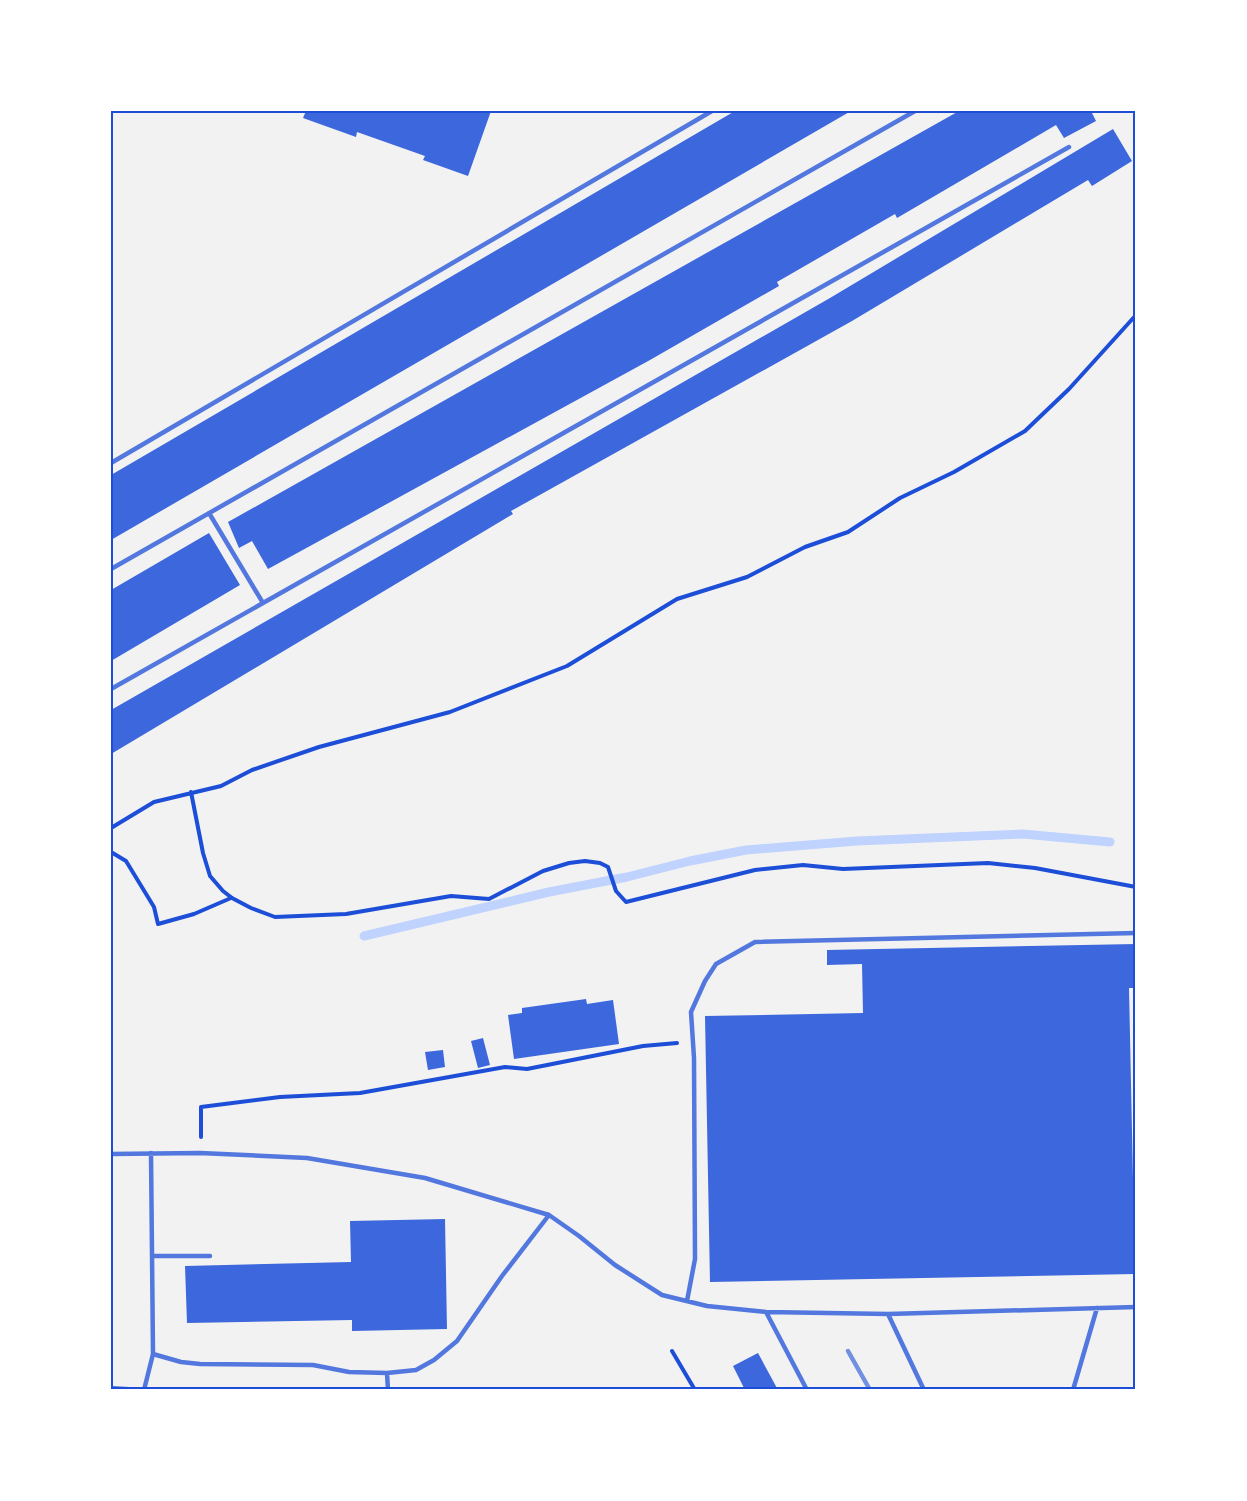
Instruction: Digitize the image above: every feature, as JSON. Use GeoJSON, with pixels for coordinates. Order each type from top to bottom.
{"type":"FeatureCollection","features":[{"type":"Feature","properties":{"kind":"lane"},"geometry":{"type":"LineString","coordinates":[[111,463],[712,111]]}},
{"type":"Feature","properties":{"kind":"lane"},"geometry":{"type":"LineString","coordinates":[[111,569],[915,111]]}},
{"type":"Feature","properties":{"kind":"lane"},"geometry":{"type":"LineString","coordinates":[[111,689],[1069,147]]}},
{"type":"Feature","properties":{"kind":"lane"},"geometry":{"type":"LineString","coordinates":[[209,513],[263,603]]}},
{"type":"Feature","properties":{"kind":"lane"},"geometry":{"type":"LineString","coordinates":[[687,1301],[695,1258],[691,1012],[705,981],[716,964],[755,942],[1136,933]]}},
{"type":"Feature","properties":{"kind":"lane"},"geometry":{"type":"LineString","coordinates":[[144,1390],[153,1354],[151,1153]]}},
{"type":"Feature","properties":{"kind":"lane"},"geometry":{"type":"LineString","coordinates":[[111,1154],[200,1153],[308,1158],[425,1178],[549,1215],[615,1265],[662,1295],[707,1306],[766,1312],[888,1314],[1136,1307]]}},
{"type":"Feature","properties":{"kind":"lane"},"geometry":{"type":"LineString","coordinates":[[153,1354],[181,1362],[200,1364],[313,1365],[350,1372],[387,1373],[416,1370],[434,1360],[457,1341],[502,1276],[549,1215]]}},
{"type":"Feature","properties":{"kind":"lane"},"geometry":{"type":"LineString","coordinates":[[153,1256],[210,1256]]}},
{"type":"Feature","properties":{"kind":"lane"},"geometry":{"type":"LineString","coordinates":[[1073,1390],[1097,1308]]}},
{"type":"Feature","properties":{"kind":"lane"},"geometry":{"type":"LineString","coordinates":[[766,1312],[807,1390]]}},
{"type":"Feature","properties":{"kind":"lane"},"geometry":{"type":"LineString","coordinates":[[888,1314],[924,1390]]}},
{"type":"Feature","properties":{"kind":"lane"},"geometry":{"type":"LineString","coordinates":[[387,1373],[388,1390]]}},
{"type":"Feature","properties":{"kind":"path"},"geometry":{"type":"LineString","coordinates":[[111,828],[154,802],[221,786],[252,770],[319,747],[450,712],[567,666],[677,599],[747,577],[805,547],[848,532],[900,498],[954,472],[1025,431],[1069,389],[1136,315]]}},
{"type":"Feature","properties":{"kind":"path"},"geometry":{"type":"LineString","coordinates":[[191,792],[203,854],[210,876],[232,898],[274,917],[345,914],[451,896],[489,899],[543,871],[569,863],[600,862],[608,867],[616,891],[626,902],[764,869],[803,865],[843,869],[988,863],[1035,868],[1136,887]]}},
{"type":"Feature","properties":{"kind":"path"},"geometry":{"type":"LineString","coordinates":[[111,852],[126,861],[153,907],[158,924],[194,914],[232,898]]}},
{"type":"Feature","properties":{"kind":"path"},"geometry":{"type":"LineString","coordinates":[[200,1153],[201,1107],[280,1097],[360,1093],[506,1067],[527,1069],[644,1046],[693,1041]]}},
{"type":"Feature","properties":{"kind":"path"},"geometry":{"type":"LineString","coordinates":[[672,1351],[694,1390]]}},
{"type":"Feature","properties":{"kind":"building"},"geometry":{"type":"Polygon","coordinates":[[[306,111],[491,111],[468,176],[423,160],[425,156],[357,132],[356,137],[303,118],[306,111]]]}},
{"type":"Feature","properties":{"kind":"building"},"geometry":{"type":"Polygon","coordinates":[[[735,111],[851,111],[111,540],[111,475],[735,111]]]}},
{"type":"Feature","properties":{"kind":"building"},"geometry":{"type":"Polygon","coordinates":[[[959,111],[1096,111],[1092,113],[1096,121],[1064,138],[1056,125],[897,218],[895,214],[777,282],[779,286],[650,360],[268,569],[252,541],[239,548],[228,522],[959,111]]]}},
{"type":"Feature","properties":{"kind":"building"},"geometry":{"type":"Polygon","coordinates":[[[1113,129],[1132,161],[1092,186],[1088,180],[852,321],[511,511],[513,514],[111,754],[111,710],[830,298],[1113,129]]]}},
{"type":"Feature","properties":{"kind":"building"},"geometry":{"type":"Polygon","coordinates":[[[209,533],[240,585],[111,661],[111,590],[209,533]]]}},
{"type":"Feature","properties":{"kind":"building"},"geometry":{"type":"Polygon","coordinates":[[[1136,944],[1136,988],[1129,988],[1135,1274],[710,1282],[705,1016],[863,1013],[862,964],[827,965],[827,950],[1136,944]]]}},
{"type":"Feature","properties":{"kind":"building"},"geometry":{"type":"Polygon","coordinates":[[[586,999],[587,1004],[613,1000],[619,1044],[514,1059],[508,1015],[522,1013],[522,1008],[586,999]]]}},
{"type":"Feature","properties":{"kind":"building"},"geometry":{"type":"Polygon","coordinates":[[[483,1038],[490,1065],[478,1068],[471,1041],[483,1038]]]}},
{"type":"Feature","properties":{"kind":"building"},"geometry":{"type":"Polygon","coordinates":[[[443,1050],[445,1067],[428,1070],[425,1052],[443,1050]]]}},
{"type":"Feature","properties":{"kind":"building"},"geometry":{"type":"Polygon","coordinates":[[[445,1219],[447,1329],[352,1331],[352,1320],[187,1323],[185,1266],[351,1262],[350,1221],[445,1219]]]}},
{"type":"Feature","properties":{"kind":"building"},"geometry":{"type":"Polygon","coordinates":[[[758,1353],[778,1390],[745,1390],[733,1366],[758,1353]]]}},
{"type":"Feature","properties":{"kind":"building"},"geometry":{"type":"Polygon","coordinates":[[[111,1386],[130,1387],[130,1390],[111,1390],[111,1386]]]}},
{"type":"Feature","properties":{"kind":"waterway"},"geometry":{"type":"LineString","coordinates":[[364,936],[549,892],[746,850],[857,841],[1023,834],[1110,842]]}},
{"type":"Feature","properties":{"kind":"railway"},"geometry":{"type":"LineString","coordinates":[[848,1351],[870,1390]]}}]}
